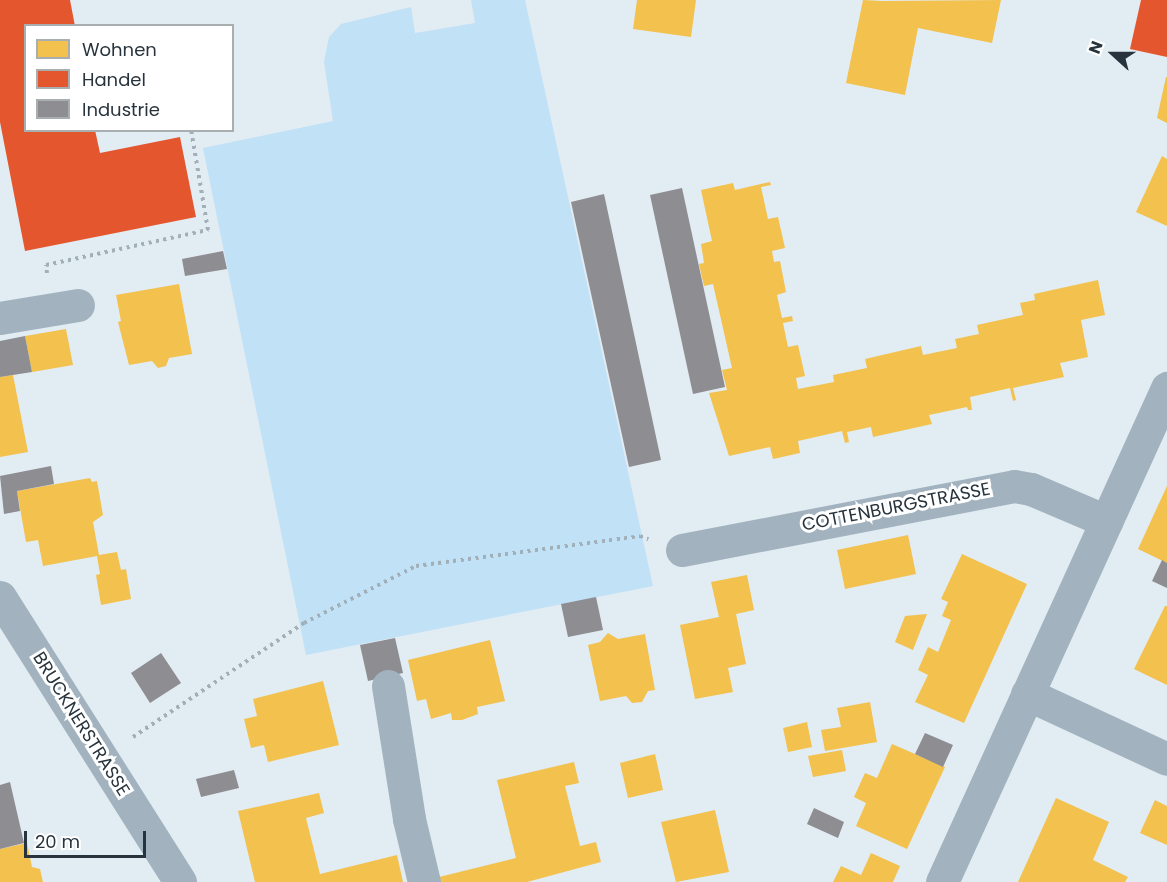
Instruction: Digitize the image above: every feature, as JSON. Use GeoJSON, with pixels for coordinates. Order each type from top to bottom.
{"type":"FeatureCollection","features":[{"type":"Feature","properties":{"kind":"street"},"geometry":{"type":"LineString","coordinates":[[0,318],[65,308]]}},
{"type":"Feature","properties":{"kind":"street"},"geometry":{"type":"LineString","coordinates":[[942,882],[1167,388]]}},
{"type":"Feature","properties":{"kind":"street","name":"COTTENBURGSTRASSE"},"geometry":{"type":"LineString","coordinates":[[682,550],[997,487],[1030,489],[1106,521]]}},
{"type":"Feature","properties":{"kind":"street","name":"BRUCKNERSTRASSE"},"geometry":{"type":"LineString","coordinates":[[0,597],[180,882]]}},
{"type":"Feature","properties":{"kind":"street"},"geometry":{"type":"LineString","coordinates":[[388,686],[407,809],[424,882]]}},
{"type":"Feature","properties":{"kind":"street"},"geometry":{"type":"LineString","coordinates":[[1027,694],[1167,759]]}},
{"type":"Feature","properties":{"kind":"path"},"geometry":{"type":"LineString","coordinates":[[65,308],[46,265],[208,230],[191,132]]}},
{"type":"Feature","properties":{"kind":"path"},"geometry":{"type":"LineString","coordinates":[[103,758],[304,623],[416,566],[640,536],[682,550]]}},
{"type":"Feature","properties":{"kind":"shaded area"},"geometry":{"type":"Polygon","coordinates":[[[471,0],[525,0],[653,586],[306,655],[203,148],[333,121],[324,62],[329,37],[341,24],[411,7],[415,33],[475,23],[471,0]]]}},
{"type":"Feature","properties":{"kind":"building: Wohnen"},"geometry":{"type":"Polygon","coordinates":[[[637,0],[696,0],[691,37],[633,29],[637,0]]]}},
{"type":"Feature","properties":{"kind":"building: Wohnen"},"geometry":{"type":"Polygon","coordinates":[[[863,0],[1001,0],[992,43],[918,28],[905,95],[846,83],[863,0]]]}},
{"type":"Feature","properties":{"kind":"building: Wohnen"},"geometry":{"type":"Polygon","coordinates":[[[1167,77],[1167,123],[1157,118],[1167,77]]]}},
{"type":"Feature","properties":{"kind":"building: Wohnen"},"geometry":{"type":"Polygon","coordinates":[[[1162,156],[1167,159],[1167,226],[1136,212],[1162,156]]]}},
{"type":"Feature","properties":{"kind":"building: Wohnen"},"geometry":{"type":"Polygon","coordinates":[[[770,182],[771,185],[761,187],[768,219],[778,217],[785,248],[772,251],[774,262],[780,261],[786,292],[777,295],[782,318],[792,316],[793,321],[783,323],[788,347],[798,345],[805,376],[796,378],[798,389],[834,382],[833,375],[867,368],[865,359],[921,346],[923,355],[957,348],[955,339],[979,334],[977,325],[1023,315],[1020,303],[1035,300],[1034,294],[1098,280],[1105,315],[1081,320],[1088,357],[1060,363],[1064,377],[1013,388],[1016,400],[1013,401],[1010,388],[970,397],[972,410],[968,410],[967,407],[929,415],[932,424],[873,437],[871,427],[847,432],[849,442],[845,443],[842,431],[798,441],[800,453],[773,459],[770,447],[729,456],[709,393],[727,390],[722,370],[732,368],[713,284],[704,286],[699,264],[704,263],[701,244],[712,241],[701,190],[733,183],[735,190],[770,182]]]}},
{"type":"Feature","properties":{"kind":"building: Wohnen"},"geometry":{"type":"Polygon","coordinates":[[[179,284],[192,354],[169,358],[166,366],[158,368],[152,361],[129,365],[118,322],[121,321],[116,295],[179,284]]]}},
{"type":"Feature","properties":{"kind":"building: Wohnen"},"geometry":{"type":"Polygon","coordinates":[[[66,329],[73,365],[32,372],[25,336],[66,329]]]}},
{"type":"Feature","properties":{"kind":"building: Wohnen"},"geometry":{"type":"Polygon","coordinates":[[[13,375],[28,452],[0,457],[0,377],[13,375]]]}},
{"type":"Feature","properties":{"kind":"building: Wohnen"},"geometry":{"type":"Polygon","coordinates":[[[90,478],[92,482],[97,481],[103,515],[93,522],[99,555],[117,552],[121,570],[126,569],[131,599],[101,605],[96,575],[100,574],[97,556],[43,566],[38,540],[26,542],[17,491],[90,478]]]}},
{"type":"Feature","properties":{"kind":"building: Wohnen"},"geometry":{"type":"Polygon","coordinates":[[[1167,486],[1167,563],[1138,549],[1167,486]]]}},
{"type":"Feature","properties":{"kind":"building: Wohnen"},"geometry":{"type":"Polygon","coordinates":[[[908,535],[916,574],[845,589],[837,550],[908,535]]]}},
{"type":"Feature","properties":{"kind":"building: Wohnen"},"geometry":{"type":"Polygon","coordinates":[[[962,554],[1027,584],[964,723],[915,702],[928,675],[918,670],[928,647],[938,652],[951,620],[942,616],[948,602],[941,599],[962,554]]]}},
{"type":"Feature","properties":{"kind":"building: Wohnen"},"geometry":{"type":"Polygon","coordinates":[[[747,575],[754,610],[736,614],[746,664],[728,668],[733,692],[695,699],[680,625],[719,617],[711,582],[747,575]]]}},
{"type":"Feature","properties":{"kind":"building: Wohnen"},"geometry":{"type":"Polygon","coordinates":[[[1167,606],[1167,685],[1134,669],[1167,606]]]}},
{"type":"Feature","properties":{"kind":"building: Wohnen"},"geometry":{"type":"Polygon","coordinates":[[[927,614],[913,650],[895,642],[905,616],[927,614]]]}},
{"type":"Feature","properties":{"kind":"building: Wohnen"},"geometry":{"type":"Polygon","coordinates":[[[608,633],[618,639],[645,634],[655,690],[648,691],[642,702],[632,703],[626,696],[600,701],[588,645],[600,642],[608,633]]]}},
{"type":"Feature","properties":{"kind":"building: Wohnen"},"geometry":{"type":"Polygon","coordinates":[[[490,640],[505,701],[477,707],[478,714],[462,720],[452,720],[451,713],[431,719],[426,699],[417,701],[408,660],[490,640]]]}},
{"type":"Feature","properties":{"kind":"building: Wohnen"},"geometry":{"type":"Polygon","coordinates":[[[323,681],[339,745],[268,762],[264,745],[251,748],[244,719],[257,716],[253,699],[323,681]]]}},
{"type":"Feature","properties":{"kind":"building: Wohnen"},"geometry":{"type":"Polygon","coordinates":[[[870,702],[877,742],[825,751],[821,730],[841,727],[837,708],[870,702]]]}},
{"type":"Feature","properties":{"kind":"building: Wohnen"},"geometry":{"type":"Polygon","coordinates":[[[807,722],[812,747],[788,752],[783,728],[807,722]]]}},
{"type":"Feature","properties":{"kind":"building: Wohnen"},"geometry":{"type":"Polygon","coordinates":[[[892,744],[945,767],[907,849],[856,826],[866,803],[854,797],[865,773],[877,778],[892,744]]]}},
{"type":"Feature","properties":{"kind":"building: Wohnen"},"geometry":{"type":"Polygon","coordinates":[[[842,750],[846,771],[813,777],[808,756],[842,750]]]}},
{"type":"Feature","properties":{"kind":"building: Wohnen"},"geometry":{"type":"Polygon","coordinates":[[[655,754],[663,790],[628,798],[620,763],[655,754]]]}},
{"type":"Feature","properties":{"kind":"building: Wohnen"},"geometry":{"type":"Polygon","coordinates":[[[574,762],[579,783],[565,786],[580,846],[596,842],[601,862],[527,882],[440,882],[439,877],[516,858],[497,780],[574,762]]]}},
{"type":"Feature","properties":{"kind":"building: Wohnen"},"geometry":{"type":"Polygon","coordinates":[[[319,793],[324,813],[306,818],[320,874],[397,855],[403,882],[255,882],[238,811],[319,793]]]}},
{"type":"Feature","properties":{"kind":"building: Wohnen"},"geometry":{"type":"Polygon","coordinates":[[[1056,798],[1109,822],[1093,860],[1128,877],[1125,882],[1018,882],[1056,798]]]}},
{"type":"Feature","properties":{"kind":"building: Wohnen"},"geometry":{"type":"Polygon","coordinates":[[[1155,800],[1167,806],[1167,845],[1140,833],[1155,800]]]}},
{"type":"Feature","properties":{"kind":"building: Wohnen"},"geometry":{"type":"Polygon","coordinates":[[[715,810],[729,872],[676,882],[661,822],[715,810]]]}},
{"type":"Feature","properties":{"kind":"building: Wohnen"},"geometry":{"type":"Polygon","coordinates":[[[27,843],[32,867],[40,869],[43,882],[0,882],[0,849],[27,843]]]}},
{"type":"Feature","properties":{"kind":"building: Wohnen"},"geometry":{"type":"Polygon","coordinates":[[[871,853],[900,866],[893,882],[833,882],[841,866],[861,875],[871,853]]]}},
{"type":"Feature","properties":{"kind":"building: Handel"},"geometry":{"type":"Polygon","coordinates":[[[0,0],[70,0],[75,24],[24,24],[24,132],[95,132],[100,153],[180,137],[196,217],[25,251],[0,122],[0,0]]]}},
{"type":"Feature","properties":{"kind":"building: Handel"},"geometry":{"type":"Polygon","coordinates":[[[1141,0],[1167,0],[1167,57],[1130,49],[1141,0]]]}},
{"type":"Feature","properties":{"kind":"building: Industrie"},"geometry":{"type":"Polygon","coordinates":[[[682,188],[725,387],[693,394],[650,195],[682,188]]]}},
{"type":"Feature","properties":{"kind":"building: Industrie"},"geometry":{"type":"Polygon","coordinates":[[[604,194],[661,460],[629,467],[571,202],[604,194]]]}},
{"type":"Feature","properties":{"kind":"building: Industrie"},"geometry":{"type":"Polygon","coordinates":[[[223,251],[227,269],[185,276],[182,259],[223,251]]]}},
{"type":"Feature","properties":{"kind":"building: Industrie"},"geometry":{"type":"Polygon","coordinates":[[[25,336],[32,372],[0,377],[0,341],[25,336]]]}},
{"type":"Feature","properties":{"kind":"building: Industrie"},"geometry":{"type":"Polygon","coordinates":[[[51,466],[54,484],[17,491],[20,511],[4,514],[0,476],[51,466]]]}},
{"type":"Feature","properties":{"kind":"building: Industrie"},"geometry":{"type":"Polygon","coordinates":[[[1162,560],[1167,563],[1167,588],[1152,581],[1162,560]]]}},
{"type":"Feature","properties":{"kind":"building: Industrie"},"geometry":{"type":"Polygon","coordinates":[[[596,597],[603,630],[568,637],[561,604],[596,597]]]}},
{"type":"Feature","properties":{"kind":"building: Industrie"},"geometry":{"type":"Polygon","coordinates":[[[395,638],[403,673],[368,681],[360,645],[395,638]]]}},
{"type":"Feature","properties":{"kind":"building: Industrie"},"geometry":{"type":"Polygon","coordinates":[[[161,653],[181,683],[150,703],[131,673],[161,653]]]}},
{"type":"Feature","properties":{"kind":"building: Industrie"},"geometry":{"type":"Polygon","coordinates":[[[925,733],[953,745],[943,767],[915,754],[925,733]]]}},
{"type":"Feature","properties":{"kind":"building: Industrie"},"geometry":{"type":"Polygon","coordinates":[[[234,770],[239,788],[201,797],[196,779],[234,770]]]}},
{"type":"Feature","properties":{"kind":"building: Industrie"},"geometry":{"type":"Polygon","coordinates":[[[10,782],[24,843],[0,849],[0,785],[10,782]]]}},
{"type":"Feature","properties":{"kind":"building: Industrie"},"geometry":{"type":"Polygon","coordinates":[[[814,808],[844,822],[838,838],[807,824],[814,808]]]}}]}
